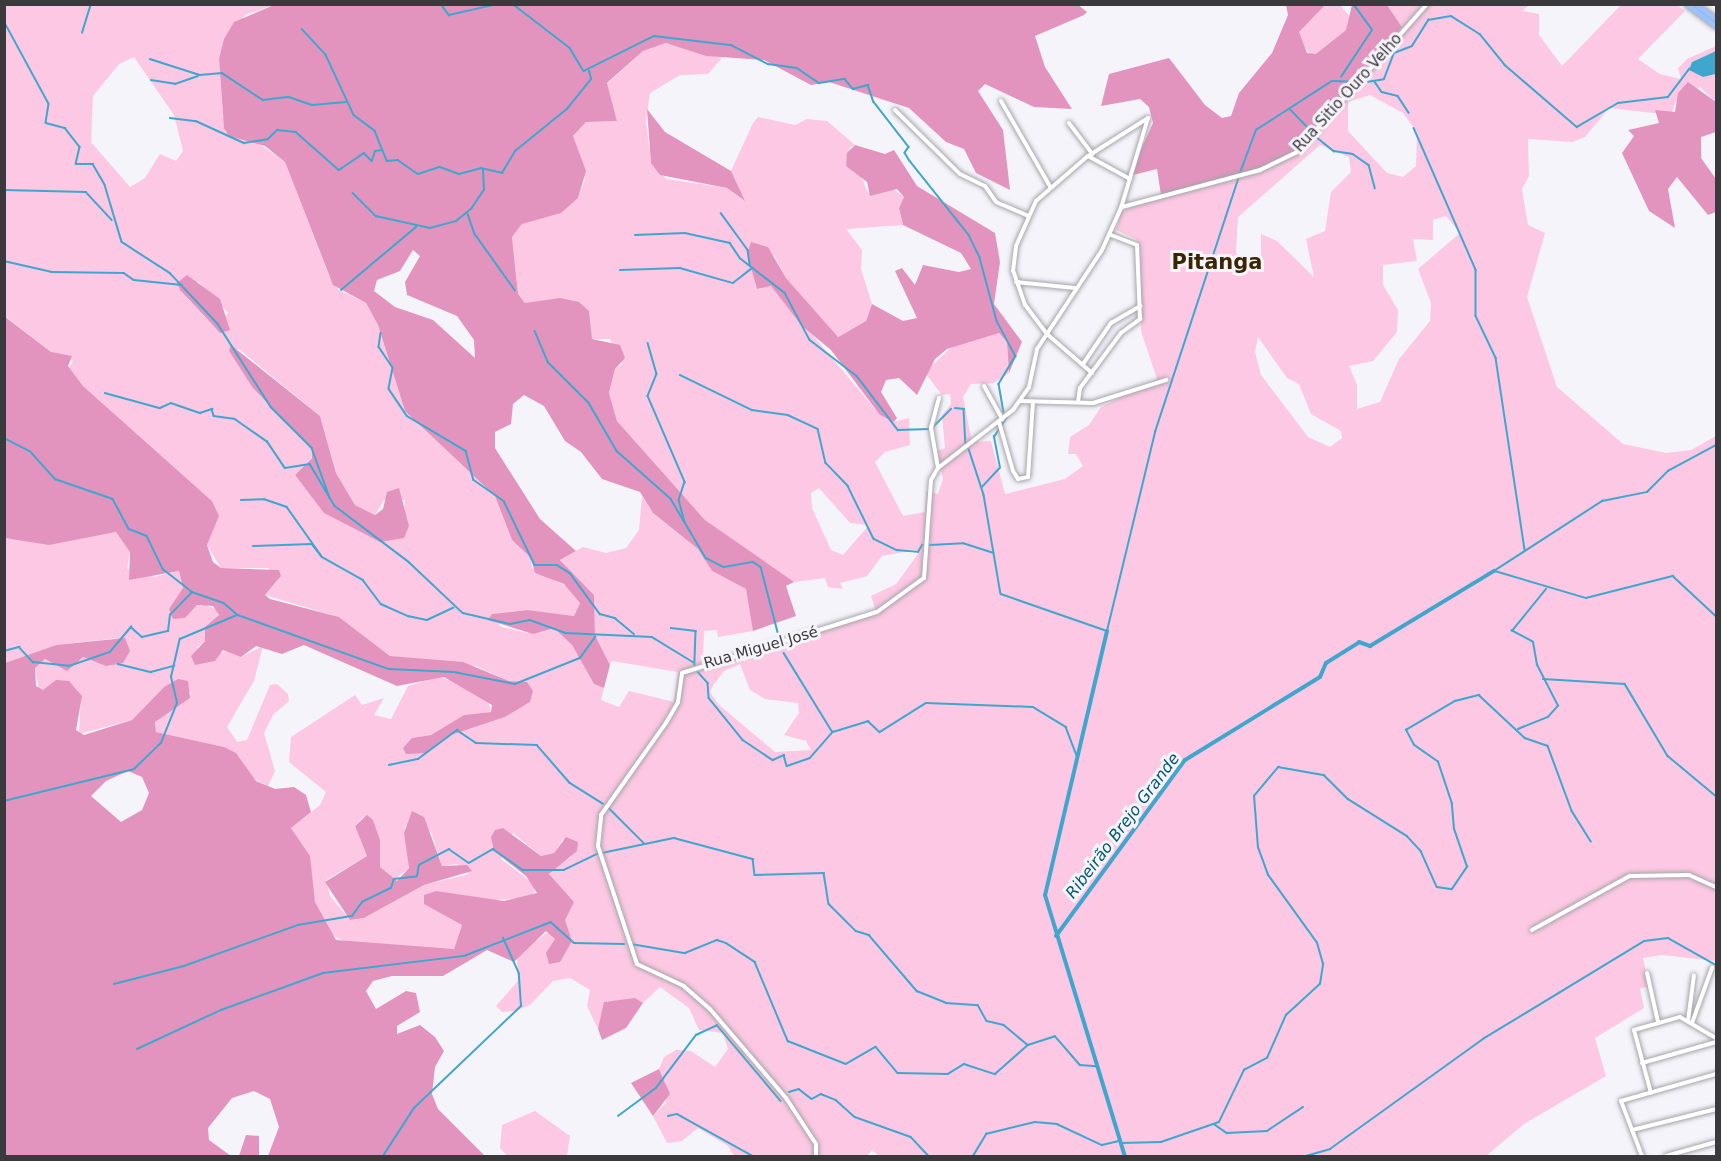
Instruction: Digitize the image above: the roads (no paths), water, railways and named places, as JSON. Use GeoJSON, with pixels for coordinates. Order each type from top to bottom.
{"type":"FeatureCollection","features":[{"type":"Feature","properties":{"kind":"main road"},"geometry":{"type":"LineString","coordinates":[[1687,4],[1716,26]]}},
{"type":"Feature","properties":{"kind":"main road"},"geometry":{"type":"LineString","coordinates":[[1696,4],[1716,19]]}},
{"type":"Feature","properties":{"kind":"street","name":"Rua Sitio Ouro Velho"},"geometry":{"type":"LineString","coordinates":[[1121,207],[1288,158],[1427,4]]}},
{"type":"Feature","properties":{"kind":"street"},"geometry":{"type":"LineString","coordinates":[[1001,101],[1051,188]]}},
{"type":"Feature","properties":{"kind":"street"},"geometry":{"type":"LineString","coordinates":[[895,110],[960,174],[985,186],[996,202],[1027,215]]}},
{"type":"Feature","properties":{"kind":"street"},"geometry":{"type":"LineString","coordinates":[[939,398],[931,428],[938,468],[1001,420],[1020,401],[1047,334],[1109,234],[1121,207],[1148,118],[1090,155],[1051,188],[1027,215],[1016,246],[1016,282],[1024,305],[1047,334],[1092,373]]}},
{"type":"Feature","properties":{"kind":"street"},"geometry":{"type":"LineString","coordinates":[[1069,123],[1090,155],[1130,179]]}},
{"type":"Feature","properties":{"kind":"street"},"geometry":{"type":"LineString","coordinates":[[1078,402],[1092,373],[1121,333],[1140,319],[1137,245],[1109,234]]}},
{"type":"Feature","properties":{"kind":"street"},"geometry":{"type":"LineString","coordinates":[[1016,282],[1075,288]]}},
{"type":"Feature","properties":{"kind":"street"},"geometry":{"type":"LineString","coordinates":[[1083,364],[1111,322],[1140,306]]}},
{"type":"Feature","properties":{"kind":"street"},"geometry":{"type":"LineString","coordinates":[[1020,401],[1111,400],[1166,380]]}},
{"type":"Feature","properties":{"kind":"street"},"geometry":{"type":"LineString","coordinates":[[984,386],[1001,420],[1013,471],[1018,479],[1028,477],[1033,402]]}},
{"type":"Feature","properties":{"kind":"street","name":"Rua Miguel José"},"geometry":{"type":"LineString","coordinates":[[816,1156],[816,1143],[786,1098],[710,1009],[684,986],[637,964],[598,846],[598,828],[608,802],[678,702],[682,674],[878,612],[924,578],[929,489],[938,468]]}},
{"type":"Feature","properties":{"kind":"street"},"geometry":{"type":"LineString","coordinates":[[1532,930],[1630,876],[1689,876],[1716,887]]}},
{"type":"Feature","properties":{"kind":"street"},"geometry":{"type":"LineString","coordinates":[[1690,1022],[1712,968]]}},
{"type":"Feature","properties":{"kind":"street"},"geometry":{"type":"LineString","coordinates":[[1647,973],[1658,1022]]}},
{"type":"Feature","properties":{"kind":"street"},"geometry":{"type":"LineString","coordinates":[[1690,1022],[1694,975]]}},
{"type":"Feature","properties":{"kind":"street"},"geometry":{"type":"LineString","coordinates":[[1651,1093],[1634,1032],[1658,1022],[1690,1022],[1716,1040]]}},
{"type":"Feature","properties":{"kind":"street"},"geometry":{"type":"LineString","coordinates":[[1642,1063],[1716,1040]]}},
{"type":"Feature","properties":{"kind":"street"},"geometry":{"type":"LineString","coordinates":[[1642,1156],[1621,1101],[1716,1074]]}},
{"type":"Feature","properties":{"kind":"street"},"geometry":{"type":"LineString","coordinates":[[1632,1130],[1716,1109]]}},
{"type":"Feature","properties":{"kind":"street"},"geometry":{"type":"LineString","coordinates":[[1666,1156],[1716,1142]]}},
{"type":"Feature","properties":{"kind":"water"},"geometry":{"type":"Polygon","coordinates":[[[1716,51],[1716,74],[1703,77],[1689,70],[1692,62],[1716,51]]]}},
{"type":"Feature","properties":{"kind":"waterway"},"geometry":{"type":"LineString","coordinates":[[82,33],[91,4]]}},
{"type":"Feature","properties":{"kind":"waterway"},"geometry":{"type":"LineString","coordinates":[[418,4],[435,4]]}},
{"type":"Feature","properties":{"kind":"waterway"},"geometry":{"type":"LineString","coordinates":[[441,4],[449,15],[498,4]]}},
{"type":"Feature","properties":{"kind":"waterway"},"geometry":{"type":"LineString","coordinates":[[513,4],[570,48],[584,71],[654,36],[731,45],[768,64],[797,68],[819,83],[845,79],[853,89],[868,85],[874,102],[909,147],[905,153],[910,161],[969,235],[980,258],[997,321],[1016,356],[999,384],[1004,412]]}},
{"type":"Feature","properties":{"kind":"waterway"},"geometry":{"type":"LineString","coordinates":[[1341,77],[1372,30],[1353,4]]}},
{"type":"Feature","properties":{"kind":"waterway"},"geometry":{"type":"LineString","coordinates":[[1360,83],[1384,79],[1394,53],[1412,46],[1428,20],[1451,16],[1480,34],[1505,65],[1577,127],[1618,103],[1668,97],[1689,69]]}},
{"type":"Feature","properties":{"kind":"waterway"},"geometry":{"type":"LineString","coordinates":[[4,21],[49,104],[46,123],[65,128],[80,147],[76,164],[93,164],[105,185],[122,242],[170,273],[218,324],[271,407],[312,448],[330,498]]}},
{"type":"Feature","properties":{"kind":"waterway"},"geometry":{"type":"LineString","coordinates":[[302,29],[326,55],[354,115],[375,131],[387,161],[398,160],[418,174],[440,167],[459,174],[481,168],[502,173],[515,151],[567,109],[591,79],[589,71]]}},
{"type":"Feature","properties":{"kind":"waterway"},"geometry":{"type":"LineString","coordinates":[[150,59],[200,75],[222,73],[263,100],[289,97],[312,105],[346,102]]}},
{"type":"Feature","properties":{"kind":"waterway"},"geometry":{"type":"LineString","coordinates":[[151,80],[175,84],[198,76]]}},
{"type":"Feature","properties":{"kind":"waterway"},"geometry":{"type":"LineString","coordinates":[[1240,173],[1256,130],[1332,81],[1355,82]]}},
{"type":"Feature","properties":{"kind":"waterway"},"geometry":{"type":"LineString","coordinates":[[1375,82],[1382,92],[1398,96],[1409,113]]}},
{"type":"Feature","properties":{"kind":"waterway"},"geometry":{"type":"LineString","coordinates":[[1290,109],[1312,132]]}},
{"type":"Feature","properties":{"kind":"waterway"},"geometry":{"type":"LineString","coordinates":[[170,118],[196,121],[244,143],[268,139],[277,130],[296,132],[339,170],[364,153],[372,161],[375,151],[382,150]]}},
{"type":"Feature","properties":{"kind":"waterway"},"geometry":{"type":"LineString","coordinates":[[1414,128],[1476,270],[1476,316],[1496,358],[1525,550]]}},
{"type":"Feature","properties":{"kind":"waterway"},"geometry":{"type":"LineString","coordinates":[[1314,135],[1334,151],[1353,154],[1369,165],[1375,188]]}},
{"type":"Feature","properties":{"kind":"waterway"},"geometry":{"type":"LineString","coordinates":[[353,193],[376,216],[430,228],[456,221],[471,209],[484,190],[483,170]]}},
{"type":"Feature","properties":{"kind":"waterway"},"geometry":{"type":"LineString","coordinates":[[969,449],[984,495],[1001,594],[1107,631],[1155,432],[1239,177]]}},
{"type":"Feature","properties":{"kind":"waterway"},"geometry":{"type":"LineString","coordinates":[[4,190],[86,192],[112,220]]}},
{"type":"Feature","properties":{"kind":"waterway"},"geometry":{"type":"LineString","coordinates":[[721,213],[748,250],[750,265]]}},
{"type":"Feature","properties":{"kind":"waterway"},"geometry":{"type":"LineString","coordinates":[[468,214],[475,234],[515,290]]}},
{"type":"Feature","properties":{"kind":"waterway"},"geometry":{"type":"LineString","coordinates":[[341,290],[416,227]]}},
{"type":"Feature","properties":{"kind":"waterway"},"geometry":{"type":"LineString","coordinates":[[635,235],[685,233],[730,243],[740,258],[785,293],[810,340],[857,376],[898,430],[929,429]]}},
{"type":"Feature","properties":{"kind":"waterway"},"geometry":{"type":"LineString","coordinates":[[4,261],[52,272],[124,273],[134,280],[182,285]]}},
{"type":"Feature","properties":{"kind":"waterway"},"geometry":{"type":"LineString","coordinates":[[620,270],[680,268],[733,283],[752,268]]}},
{"type":"Feature","properties":{"kind":"waterway"},"geometry":{"type":"LineString","coordinates":[[535,331],[548,362],[589,403],[617,451],[671,499],[706,558],[724,567],[753,562],[761,567],[780,640]]}},
{"type":"Feature","properties":{"kind":"waterway"},"geometry":{"type":"LineString","coordinates":[[381,333],[379,347],[393,368],[389,389],[407,416],[466,451],[474,480],[504,501],[535,565],[557,565],[570,573],[600,614],[615,618],[634,634]]}},
{"type":"Feature","properties":{"kind":"waterway"},"geometry":{"type":"LineString","coordinates":[[648,343],[657,374],[648,396],[685,482],[679,500],[685,522]]}},
{"type":"Feature","properties":{"kind":"waterway"},"geometry":{"type":"LineString","coordinates":[[680,375],[752,410],[788,415],[818,429],[826,463],[848,486],[874,539],[897,550],[918,552],[922,545]]}},
{"type":"Feature","properties":{"kind":"waterway"},"geometry":{"type":"LineString","coordinates":[[105,393],[160,408],[171,403],[200,413],[212,409],[214,416],[235,419],[267,441],[285,468],[310,464],[335,506],[409,562],[463,613],[510,624],[530,620],[565,633],[652,637],[693,662]]}},
{"type":"Feature","properties":{"kind":"waterway"},"geometry":{"type":"LineString","coordinates":[[955,408],[964,409],[966,443]]}},
{"type":"Feature","properties":{"kind":"waterway"},"geometry":{"type":"LineString","coordinates":[[934,426],[951,409]]}},
{"type":"Feature","properties":{"kind":"waterway"},"geometry":{"type":"LineString","coordinates":[[982,487],[1000,468],[994,437],[1007,417]]}},
{"type":"Feature","properties":{"kind":"waterway"},"geometry":{"type":"LineString","coordinates":[[4,438],[30,451],[55,479],[113,499],[129,529],[147,536],[163,569],[192,592],[224,603],[238,615],[389,669],[454,672],[515,684],[580,658],[595,637]]}},
{"type":"Feature","properties":{"kind":"waterway","name":"Ribeirão Brejo Grande"},"geometry":{"type":"LineString","coordinates":[[1494,571],[1602,501],[1647,492],[1668,471],[1716,445]]}},
{"type":"Feature","properties":{"kind":"waterway"},"geometry":{"type":"LineString","coordinates":[[241,500],[264,499],[287,507],[321,555]]}},
{"type":"Feature","properties":{"kind":"waterway"},"geometry":{"type":"LineString","coordinates":[[930,545],[963,543],[993,553]]}},
{"type":"Feature","properties":{"kind":"waterway"},"geometry":{"type":"LineString","coordinates":[[253,546],[312,544],[322,557],[363,580],[381,604],[408,616],[427,620],[453,608]]}},
{"type":"Feature","properties":{"kind":"waterway","name":"Ribeirão Brejo Grande"},"geometry":{"type":"LineString","coordinates":[[1056,936],[1185,760],[1320,677],[1326,663],[1359,642],[1370,646],[1494,571]]}},
{"type":"Feature","properties":{"kind":"waterway"},"geometry":{"type":"LineString","coordinates":[[1495,571],[1586,598],[1673,576],[1716,616]]}},
{"type":"Feature","properties":{"kind":"waterway"},"geometry":{"type":"LineString","coordinates":[[1518,729],[1548,717],[1558,706],[1537,665],[1533,642],[1512,631],[1546,589]]}},
{"type":"Feature","properties":{"kind":"waterway"},"geometry":{"type":"LineString","coordinates":[[4,651],[19,647],[33,662],[69,666],[110,652],[131,627],[142,637],[168,631],[170,615],[191,593]]}},
{"type":"Feature","properties":{"kind":"waterway"},"geometry":{"type":"LineString","coordinates":[[4,801],[134,769],[161,743],[177,703],[171,677],[180,639],[237,615]]}},
{"type":"Feature","properties":{"kind":"waterway"},"geometry":{"type":"LineString","coordinates":[[671,628],[696,631],[695,665]]}},
{"type":"Feature","properties":{"kind":"waterway"},"geometry":{"type":"LineString","coordinates":[[1107,631],[1045,895],[1125,1156]]}},
{"type":"Feature","properties":{"kind":"waterway"},"geometry":{"type":"LineString","coordinates":[[784,653],[832,731]]}},
{"type":"Feature","properties":{"kind":"waterway"},"geometry":{"type":"LineString","coordinates":[[118,664],[151,672],[174,666]]}},
{"type":"Feature","properties":{"kind":"waterway"},"geometry":{"type":"LineString","coordinates":[[698,672],[708,683],[709,698],[743,740],[773,760],[784,755],[787,766],[810,758],[833,732]]}},
{"type":"Feature","properties":{"kind":"waterway"},"geometry":{"type":"LineString","coordinates":[[1543,679],[1625,684],[1668,756],[1716,796]]}},
{"type":"Feature","properties":{"kind":"waterway"},"geometry":{"type":"LineString","coordinates":[[1121,1143],[1161,1142],[1219,1122],[1244,1070],[1267,1058],[1286,1015],[1320,984],[1323,964],[1317,943],[1268,875],[1258,848],[1254,796],[1278,767],[1324,775],[1348,799],[1407,836],[1421,851],[1437,887],[1452,889],[1467,867],[1454,829],[1452,804],[1438,762],[1414,745],[1406,730],[1455,701],[1479,695],[1525,738],[1548,746],[1572,811],[1591,842]]}},
{"type":"Feature","properties":{"kind":"waterway"},"geometry":{"type":"LineString","coordinates":[[833,732],[868,721],[880,732],[926,703],[1033,707],[1066,727],[1078,758]]}},
{"type":"Feature","properties":{"kind":"waterway"},"geometry":{"type":"LineString","coordinates":[[389,765],[418,759],[457,730],[476,743],[537,745],[570,783],[603,804]]}},
{"type":"Feature","properties":{"kind":"waterway"},"geometry":{"type":"LineString","coordinates":[[608,807],[644,843]]}},
{"type":"Feature","properties":{"kind":"waterway"},"geometry":{"type":"LineString","coordinates":[[602,853],[674,838],[753,859],[755,875],[824,873],[829,904],[856,931],[869,935],[917,991],[946,1003],[978,1005],[987,1021],[1004,1025],[1027,1044]]}},
{"type":"Feature","properties":{"kind":"waterway"},"geometry":{"type":"LineString","coordinates":[[114,984],[184,966],[298,925],[352,916],[362,902],[391,888],[394,879],[417,876],[419,865],[449,849],[469,863],[493,849],[523,870],[564,870],[597,854]]}},
{"type":"Feature","properties":{"kind":"waterway"},"geometry":{"type":"LineString","coordinates":[[137,1049],[221,1010],[323,973],[464,956],[551,922],[574,943],[624,944]]}},
{"type":"Feature","properties":{"kind":"waterway"},"geometry":{"type":"LineString","coordinates":[[383,1156],[414,1108],[521,1006],[519,974],[503,938]]}},
{"type":"Feature","properties":{"kind":"waterway"},"geometry":{"type":"LineString","coordinates":[[1306,1156],[1330,1149],[1483,1039],[1644,941],[1668,938],[1716,965]]}},
{"type":"Feature","properties":{"kind":"waterway"},"geometry":{"type":"LineString","coordinates":[[631,944],[685,953],[717,940],[726,943],[755,962],[788,1041],[846,1064],[876,1047],[898,1073],[948,1074],[964,1064],[995,1074],[1028,1045],[1055,1036],[1080,1065],[1096,1066]]}},
{"type":"Feature","properties":{"kind":"waterway"},"geometry":{"type":"LineString","coordinates":[[618,1116],[656,1088],[696,1035],[717,1025],[781,1101]]}},
{"type":"Feature","properties":{"kind":"waterway"},"geometry":{"type":"LineString","coordinates":[[789,1092],[799,1089],[812,1099],[821,1094],[836,1100],[855,1117],[911,1137],[929,1156]]}},
{"type":"Feature","properties":{"kind":"waterway"},"geometry":{"type":"LineString","coordinates":[[1214,1124],[1227,1133],[1267,1131],[1303,1107]]}},
{"type":"Feature","properties":{"kind":"waterway"},"geometry":{"type":"LineString","coordinates":[[668,1116],[677,1114],[753,1156]]}},
{"type":"Feature","properties":{"kind":"waterway"},"geometry":{"type":"LineString","coordinates":[[973,1156],[986,1134],[1035,1122],[1057,1124],[1102,1145],[1120,1141]]}},
{"type":"Feature","properties":{"kind":"district","name":"Pitanga"},"geometry":{"type":"Point","coordinates":[1217,262]}}]}
